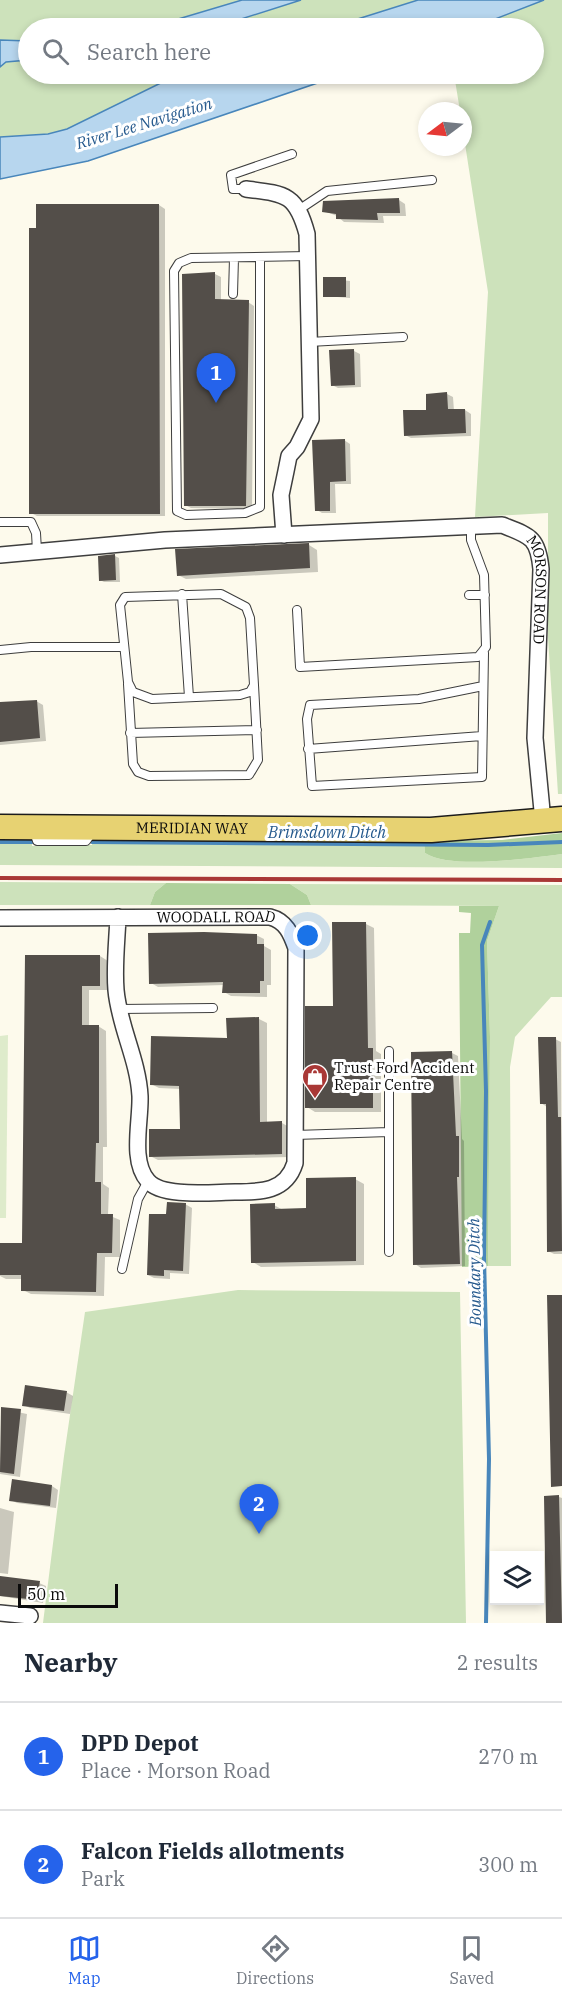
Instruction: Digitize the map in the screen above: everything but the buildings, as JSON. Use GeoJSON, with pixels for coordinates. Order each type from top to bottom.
{"type":"FeatureCollection","features":[{"type":"Feature","properties":{"kind":"main road","name":"MERIDIAN WAY"},"geometry":{"type":"LineString","coordinates":[[0,827],[431,830],[553,820]]}},
{"type":"Feature","properties":{"kind":"street"},"geometry":{"type":"LineString","coordinates":[[246,189],[279,193],[300,209],[307,234],[311,419],[297,447],[289,456],[280,495],[284,535]]}},
{"type":"Feature","properties":{"kind":"street","name":"MORSON ROAD"},"geometry":{"type":"LineString","coordinates":[[0,555],[165,540],[471,526],[502,525],[528,536],[539,549],[541,569],[535,738],[553,820]]}},
{"type":"Feature","properties":{"kind":"street"},"geometry":{"type":"LineString","coordinates":[[118,917],[116,990],[134,1057],[140,1096],[139,1162],[147,1181]]}},
{"type":"Feature","properties":{"kind":"street","name":"WOODALL ROAD"},"geometry":{"type":"LineString","coordinates":[[0,918],[270,917],[285,925],[291,934],[296,948],[295,1163],[291,1174],[278,1187],[255,1192],[163,1191],[147,1181]]}},
{"type":"Feature","properties":{"kind":"street"},"geometry":{"type":"LineString","coordinates":[[0,1613],[30,1616]]}},
{"type":"Feature","properties":{"kind":"lane"},"geometry":{"type":"LineString","coordinates":[[246,189],[233,189],[231,175],[292,154]]}},
{"type":"Feature","properties":{"kind":"lane"},"geometry":{"type":"LineString","coordinates":[[300,209],[327,190],[432,180]]}},
{"type":"Feature","properties":{"kind":"lane"},"geometry":{"type":"LineString","coordinates":[[260,258],[260,507],[245,513],[186,515],[177,511],[174,271],[179,263],[190,258],[308,256]]}},
{"type":"Feature","properties":{"kind":"lane"},"geometry":{"type":"LineString","coordinates":[[233,294],[234,258]]}},
{"type":"Feature","properties":{"kind":"lane"},"geometry":{"type":"LineString","coordinates":[[309,342],[403,337]]}},
{"type":"Feature","properties":{"kind":"lane"},"geometry":{"type":"LineString","coordinates":[[0,522],[31,522],[36,533],[37,551]]}},
{"type":"Feature","properties":{"kind":"lane"},"geometry":{"type":"LineString","coordinates":[[471,526],[471,540],[484,575],[485,595],[486,647],[484,653],[482,777],[312,786],[306,711],[310,705],[419,699],[483,686]]}},
{"type":"Feature","properties":{"kind":"lane"},"geometry":{"type":"LineString","coordinates":[[182,594],[189,697]]}},
{"type":"Feature","properties":{"kind":"lane"},"geometry":{"type":"LineString","coordinates":[[221,594],[235,599],[246,607],[250,618],[258,760],[249,776],[149,776],[138,772],[133,764],[124,647],[120,605],[125,597],[221,594]]}},
{"type":"Feature","properties":{"kind":"lane"},"geometry":{"type":"LineString","coordinates":[[469,595],[485,595]]}},
{"type":"Feature","properties":{"kind":"lane"},"geometry":{"type":"LineString","coordinates":[[297,610],[300,667],[478,657],[484,653]]}},
{"type":"Feature","properties":{"kind":"lane"},"geometry":{"type":"LineString","coordinates":[[0,651],[31,647],[124,647]]}},
{"type":"Feature","properties":{"kind":"lane"},"geometry":{"type":"LineString","coordinates":[[128,682],[133,692],[152,699],[240,695],[250,692],[254,685]]}},
{"type":"Feature","properties":{"kind":"lane"},"geometry":{"type":"LineString","coordinates":[[130,733],[257,730]]}},
{"type":"Feature","properties":{"kind":"lane"},"geometry":{"type":"LineString","coordinates":[[308,749],[482,736]]}},
{"type":"Feature","properties":{"kind":"lane"},"geometry":{"type":"LineString","coordinates":[[120,1009],[213,1008]]}},
{"type":"Feature","properties":{"kind":"lane"},"geometry":{"type":"LineString","coordinates":[[389,1051],[389,1251]]}},
{"type":"Feature","properties":{"kind":"lane"},"geometry":{"type":"LineString","coordinates":[[295,1135],[389,1132]]}},
{"type":"Feature","properties":{"kind":"lane"},"geometry":{"type":"LineString","coordinates":[[122,1269],[138,1199],[147,1181]]}},
{"type":"Feature","properties":{"kind":"green space"},"geometry":{"type":"Polygon","coordinates":[[[0,0],[242,0],[182,18],[18,18],[18,41],[0,40],[0,0]]]}},
{"type":"Feature","properties":{"kind":"green space"},"geometry":{"type":"Polygon","coordinates":[[[301,0],[418,0],[361,18],[244,18],[301,0]]]}},
{"type":"Feature","properties":{"kind":"green space"},"geometry":{"type":"Polygon","coordinates":[[[544,0],[562,0],[562,794],[558,794],[548,637],[548,513],[475,517],[488,292],[467,156],[472,156],[472,102],[459,102],[456,84],[544,84],[544,18],[498,18],[544,0]]]}},
{"type":"Feature","properties":{"kind":"green space"},"geometry":{"type":"Polygon","coordinates":[[[18,60],[18,84],[159,84],[67,129],[48,134],[0,137],[0,67],[6,62],[18,60]]]}},
{"type":"Feature","properties":{"kind":"green space"},"geometry":{"type":"Polygon","coordinates":[[[562,833],[562,854],[471,862],[437,858],[425,853],[424,841],[502,840],[562,833]]]}},
{"type":"Feature","properties":{"kind":"green space"},"geometry":{"type":"Polygon","coordinates":[[[0,839],[32,839],[32,846],[92,845],[92,839],[424,841],[425,853],[437,858],[471,862],[562,854],[562,868],[0,865],[0,839]]]}},
{"type":"Feature","properties":{"kind":"green space"},"geometry":{"type":"Polygon","coordinates":[[[0,882],[166,883],[155,892],[150,905],[0,905],[0,882]]]}},
{"type":"Feature","properties":{"kind":"green space"},"geometry":{"type":"Polygon","coordinates":[[[166,883],[290,884],[307,895],[311,905],[150,905],[155,892],[166,883]]]}},
{"type":"Feature","properties":{"kind":"green space"},"geometry":{"type":"Polygon","coordinates":[[[290,884],[562,885],[562,997],[551,997],[515,1037],[510,1067],[511,1266],[488,1266],[490,1037],[487,941],[499,906],[311,905],[307,895],[290,884]]]}},
{"type":"Feature","properties":{"kind":"green space"},"geometry":{"type":"Polygon","coordinates":[[[459,906],[499,906],[487,941],[490,1037],[488,1266],[462,1267],[459,933],[470,933],[471,913],[459,912],[459,906]]]}},
{"type":"Feature","properties":{"kind":"green space"},"geometry":{"type":"Polygon","coordinates":[[[8,1035],[6,1218],[0,1218],[0,1036],[8,1035]]]}},
{"type":"Feature","properties":{"kind":"green space"},"geometry":{"type":"Polygon","coordinates":[[[238,1290],[460,1292],[466,1623],[43,1623],[85,1312],[238,1290]]]}},
{"type":"Feature","properties":{"kind":"water"},"geometry":{"type":"Polygon","coordinates":[[[242,0],[301,0],[244,18],[182,18],[242,0]]]}},
{"type":"Feature","properties":{"kind":"water"},"geometry":{"type":"Polygon","coordinates":[[[418,0],[544,0],[498,18],[361,18],[418,0]]]}},
{"type":"Feature","properties":{"kind":"water"},"geometry":{"type":"Polygon","coordinates":[[[0,40],[18,41],[18,61],[6,62],[0,67],[0,40]]]}},
{"type":"Feature","properties":{"kind":"water","name":"River Lee Navigation"},"geometry":{"type":"Polygon","coordinates":[[[159,84],[315,84],[88,161],[0,179],[0,137],[48,134],[67,129],[159,84]]]}},
{"type":"Feature","properties":{"kind":"waterway","name":"Brimsdown Ditch"},"geometry":{"type":"LineString","coordinates":[[0,842],[32,842]]}},
{"type":"Feature","properties":{"kind":"waterway","name":"Brimsdown Ditch"},"geometry":{"type":"LineString","coordinates":[[92,842],[488,845],[562,842]]}},
{"type":"Feature","properties":{"kind":"waterway","name":"Boundary Ditch"},"geometry":{"type":"LineString","coordinates":[[486,1623],[489,1459],[484,1257],[486,1091],[482,945],[490,922]]}},
{"type":"Feature","properties":{"kind":"railway"},"geometry":{"type":"LineString","coordinates":[[0,878],[562,880]]}},
{"type":"Feature","properties":{"kind":"place","name":"DPD Depot"},"geometry":{"type":"Point","coordinates":[216,403]}},
{"type":"Feature","properties":{"kind":"place","name":"Trust Ford Accident Repair Centre"},"geometry":{"type":"Point","coordinates":[315,1100]}},
{"type":"Feature","properties":{"kind":"place","name":"Falcon Fields allotments"},"geometry":{"type":"Point","coordinates":[259,1534]}}]}
